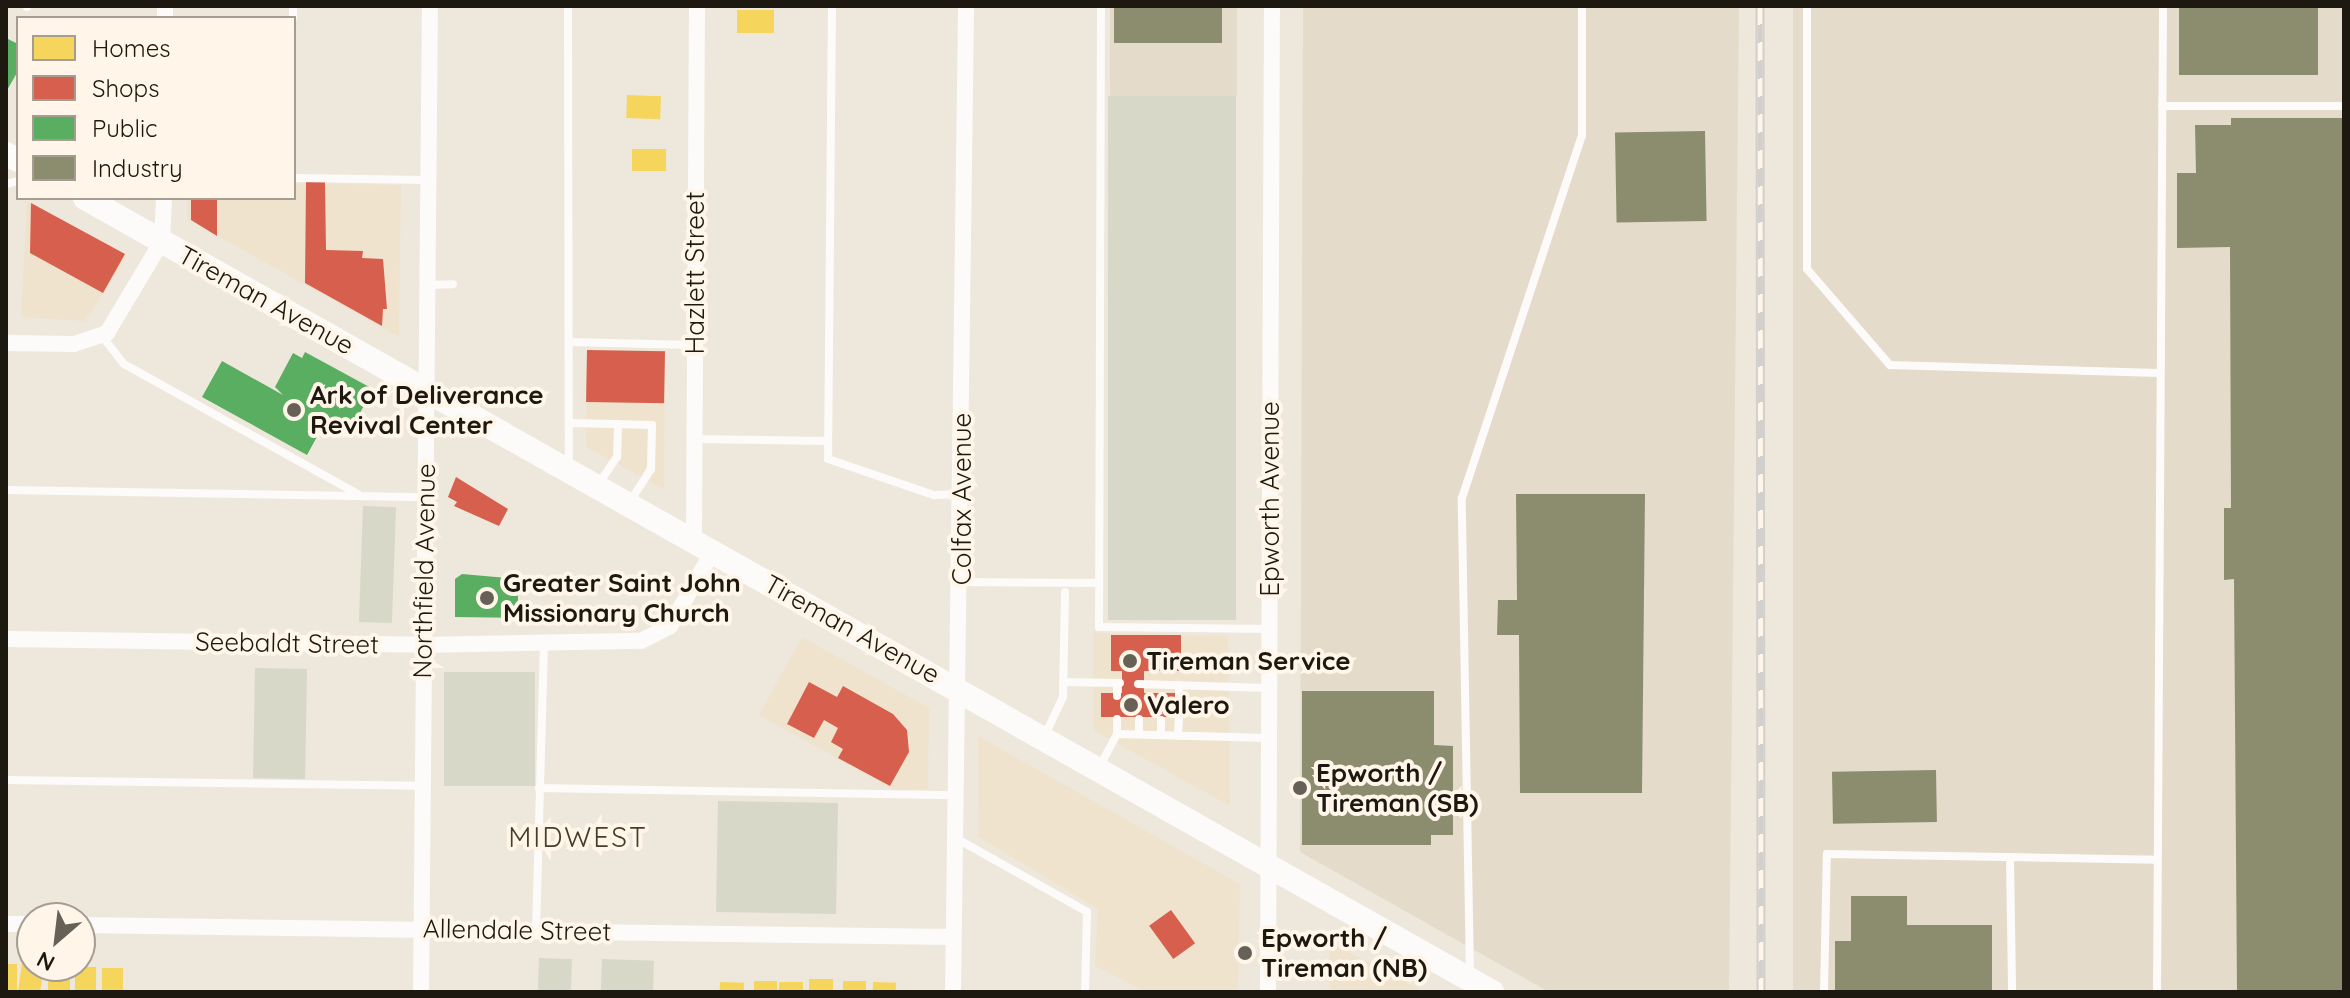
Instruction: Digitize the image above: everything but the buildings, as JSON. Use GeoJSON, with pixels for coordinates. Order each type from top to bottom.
{"type":"FeatureCollection","features":[{"type":"Feature","properties":{"kind":"street","name":"Northfield Avenue"},"geometry":{"type":"LineString","coordinates":[[421,992],[430,6]]}},
{"type":"Feature","properties":{"kind":"street","name":"Hazlett Street"},"geometry":{"type":"LineString","coordinates":[[697,6],[695,439],[703,545]]}},
{"type":"Feature","properties":{"kind":"street","name":"Colfax Avenue"},"geometry":{"type":"LineString","coordinates":[[953,992],[954,795],[962,582],[966,6]]}},
{"type":"Feature","properties":{"kind":"street","name":"Epworth Avenue"},"geometry":{"type":"LineString","coordinates":[[1268,992],[1272,6]]}},
{"type":"Feature","properties":{"kind":"street","name":"Tireman Avenue"},"geometry":{"type":"LineString","coordinates":[[89,200],[1492,992]]}},
{"type":"Feature","properties":{"kind":"street"},"geometry":{"type":"LineString","coordinates":[[6,343],[74,344],[102,336],[115,323],[162,241],[164,200]]}},
{"type":"Feature","properties":{"kind":"street","name":"Seebaldt Street"},"geometry":{"type":"LineString","coordinates":[[6,639],[423,645],[641,641],[670,626],[703,545]]}},
{"type":"Feature","properties":{"kind":"street","name":"Allendale Street"},"geometry":{"type":"LineString","coordinates":[[96,925],[953,937]]}},
{"type":"Feature","properties":{"kind":"lane"},"geometry":{"type":"LineString","coordinates":[[568,6],[569,470]]}},
{"type":"Feature","properties":{"kind":"lane"},"geometry":{"type":"LineString","coordinates":[[832,6],[828,459],[934,495],[962,494]]}},
{"type":"Feature","properties":{"kind":"lane"},"geometry":{"type":"LineString","coordinates":[[1101,6],[1099,627],[1270,629]]}},
{"type":"Feature","properties":{"kind":"lane"},"geometry":{"type":"LineString","coordinates":[[1470,980],[1462,498],[1582,136],[1582,6]]}},
{"type":"Feature","properties":{"kind":"lane"},"geometry":{"type":"LineString","coordinates":[[1807,6],[1807,269],[1890,365],[2159,373]]}},
{"type":"Feature","properties":{"kind":"lane"},"geometry":{"type":"LineString","coordinates":[[2157,992],[2163,6]]}},
{"type":"Feature","properties":{"kind":"lane"},"geometry":{"type":"LineString","coordinates":[[2162,106],[2344,106]]}},
{"type":"Feature","properties":{"kind":"lane"},"geometry":{"type":"LineString","coordinates":[[296,178],[428,180]]}},
{"type":"Feature","properties":{"kind":"lane"},"geometry":{"type":"LineString","coordinates":[[427,285],[453,284]]}},
{"type":"Feature","properties":{"kind":"lane"},"geometry":{"type":"LineString","coordinates":[[102,336],[124,364],[362,496]]}},
{"type":"Feature","properties":{"kind":"lane"},"geometry":{"type":"LineString","coordinates":[[569,342],[694,345]]}},
{"type":"Feature","properties":{"kind":"lane"},"geometry":{"type":"LineString","coordinates":[[569,423],[652,425],[651,469],[628,503]]}},
{"type":"Feature","properties":{"kind":"lane"},"geometry":{"type":"LineString","coordinates":[[597,486],[617,457],[618,424]]}},
{"type":"Feature","properties":{"kind":"lane"},"geometry":{"type":"LineString","coordinates":[[695,439],[827,441]]}},
{"type":"Feature","properties":{"kind":"lane"},"geometry":{"type":"LineString","coordinates":[[6,490],[424,497]]}},
{"type":"Feature","properties":{"kind":"lane"},"geometry":{"type":"LineString","coordinates":[[962,582],[1098,583]]}},
{"type":"Feature","properties":{"kind":"lane"},"geometry":{"type":"LineString","coordinates":[[1044,738],[1063,697],[1065,592]]}},
{"type":"Feature","properties":{"kind":"lane"},"geometry":{"type":"LineString","coordinates":[[536,931],[544,643]]}},
{"type":"Feature","properties":{"kind":"lane"},"geometry":{"type":"LineString","coordinates":[[1063,682],[1118,683],[1117,696]]}},
{"type":"Feature","properties":{"kind":"lane"},"geometry":{"type":"LineString","coordinates":[[1140,696],[1139,684],[1269,688]]}},
{"type":"Feature","properties":{"kind":"lane"},"geometry":{"type":"LineString","coordinates":[[1162,685],[1162,697]]}},
{"type":"Feature","properties":{"kind":"lane"},"geometry":{"type":"LineString","coordinates":[[1179,685],[1179,697]]}},
{"type":"Feature","properties":{"kind":"lane"},"geometry":{"type":"LineString","coordinates":[[1098,769],[1117,734],[1117,719]]}},
{"type":"Feature","properties":{"kind":"lane"},"geometry":{"type":"LineString","coordinates":[[1139,719],[1139,734]]}},
{"type":"Feature","properties":{"kind":"lane"},"geometry":{"type":"LineString","coordinates":[[1178,736],[1179,719]]}},
{"type":"Feature","properties":{"kind":"lane"},"geometry":{"type":"LineString","coordinates":[[1161,720],[1161,735]]}},
{"type":"Feature","properties":{"kind":"lane"},"geometry":{"type":"LineString","coordinates":[[1117,734],[1269,738]]}},
{"type":"Feature","properties":{"kind":"lane"},"geometry":{"type":"LineString","coordinates":[[6,780],[422,786]]}},
{"type":"Feature","properties":{"kind":"lane"},"geometry":{"type":"LineString","coordinates":[[539,788],[954,795]]}},
{"type":"Feature","properties":{"kind":"lane"},"geometry":{"type":"LineString","coordinates":[[954,836],[1087,912],[1085,992]]}},
{"type":"Feature","properties":{"kind":"lane"},"geometry":{"type":"LineString","coordinates":[[1824,992],[1827,854],[2157,860]]}},
{"type":"Feature","properties":{"kind":"lane"},"geometry":{"type":"LineString","coordinates":[[2010,858],[2012,992]]}},
{"type":"Feature","properties":{"kind":"shaded area"},"geometry":{"type":"Polygon","coordinates":[[[1110,6],[1237,6],[1237,96],[1110,96],[1110,6]]]}},
{"type":"Feature","properties":{"kind":"shaded area"},"geometry":{"type":"Polygon","coordinates":[[[1303,6],[1739,6],[1729,992],[1549,992],[1300,852],[1303,6]]]}},
{"type":"Feature","properties":{"kind":"shaded area"},"geometry":{"type":"Polygon","coordinates":[[[1793,6],[2344,6],[2344,992],[1793,992],[1793,6]]]}},
{"type":"Feature","properties":{"kind":"shaded area"},"geometry":{"type":"Polygon","coordinates":[[[296,183],[401,185],[399,337],[187,219],[187,200],[296,200],[296,183]]]}},
{"type":"Feature","properties":{"kind":"shaded area"},"geometry":{"type":"Polygon","coordinates":[[[27,201],[126,258],[85,321],[21,317],[27,201]]]}},
{"type":"Feature","properties":{"kind":"shaded area"},"geometry":{"type":"Polygon","coordinates":[[[587,350],[665,351],[664,489],[586,447],[587,350]]]}},
{"type":"Feature","properties":{"kind":"shaded area"},"geometry":{"type":"Polygon","coordinates":[[[1093,633],[1228,636],[1230,806],[1093,730],[1093,633]]]}},
{"type":"Feature","properties":{"kind":"shaded area"},"geometry":{"type":"Polygon","coordinates":[[[802,637],[929,708],[928,789],[894,790],[759,715],[802,637]]]}},
{"type":"Feature","properties":{"kind":"shaded area"},"geometry":{"type":"Polygon","coordinates":[[[978,736],[1240,884],[1238,992],[1146,992],[1095,966],[1098,909],[979,837],[978,736]]]}},
{"type":"Feature","properties":{"kind":"shaded area"},"geometry":{"type":"Polygon","coordinates":[[[1329,942],[1425,992],[1330,992],[1329,942]]]}},
{"type":"Feature","properties":{"kind":"green space"},"geometry":{"type":"Polygon","coordinates":[[[1108,96],[1236,96],[1236,620],[1108,620],[1108,96]]]}},
{"type":"Feature","properties":{"kind":"green space"},"geometry":{"type":"Polygon","coordinates":[[[363,506],[396,507],[392,623],[359,622],[363,506]]]}},
{"type":"Feature","properties":{"kind":"green space"},"geometry":{"type":"Polygon","coordinates":[[[255,668],[307,669],[305,779],[253,778],[255,668]]]}},
{"type":"Feature","properties":{"kind":"green space"},"geometry":{"type":"Polygon","coordinates":[[[444,672],[535,672],[535,786],[444,786],[444,672]]]}},
{"type":"Feature","properties":{"kind":"green space"},"geometry":{"type":"Polygon","coordinates":[[[718,801],[838,803],[836,914],[716,912],[718,801]]]}},
{"type":"Feature","properties":{"kind":"green space"},"geometry":{"type":"Polygon","coordinates":[[[539,958],[572,959],[571,992],[538,992],[539,958]]]}},
{"type":"Feature","properties":{"kind":"green space"},"geometry":{"type":"Polygon","coordinates":[[[602,959],[654,961],[653,992],[601,992],[602,959]]]}},
{"type":"Feature","properties":{"kind":"railway"},"geometry":{"type":"LineString","coordinates":[[1760,6],[1761,992]]}},
{"type":"Feature","properties":{"kind":"place","name":"Ark of Deliverance Revival Center"},"geometry":{"type":"Point","coordinates":[294,410]}},
{"type":"Feature","properties":{"kind":"place","name":"Greater Saint John Missionary Church"},"geometry":{"type":"Point","coordinates":[487,598]}},
{"type":"Feature","properties":{"kind":"place","name":"Tireman Service"},"geometry":{"type":"Point","coordinates":[1130,661]}},
{"type":"Feature","properties":{"kind":"place","name":"Valero"},"geometry":{"type":"Point","coordinates":[1131,705]}},
{"type":"Feature","properties":{"kind":"place","name":"Epworth / Tireman (SB)"},"geometry":{"type":"Point","coordinates":[1300,788]}},
{"type":"Feature","properties":{"kind":"place","name":"Epworth / Tireman (NB)"},"geometry":{"type":"Point","coordinates":[1245,953]}},
{"type":"Feature","properties":{"kind":"district","name":"MIDWEST"},"geometry":{"type":"Point","coordinates":[578,837]}}]}
